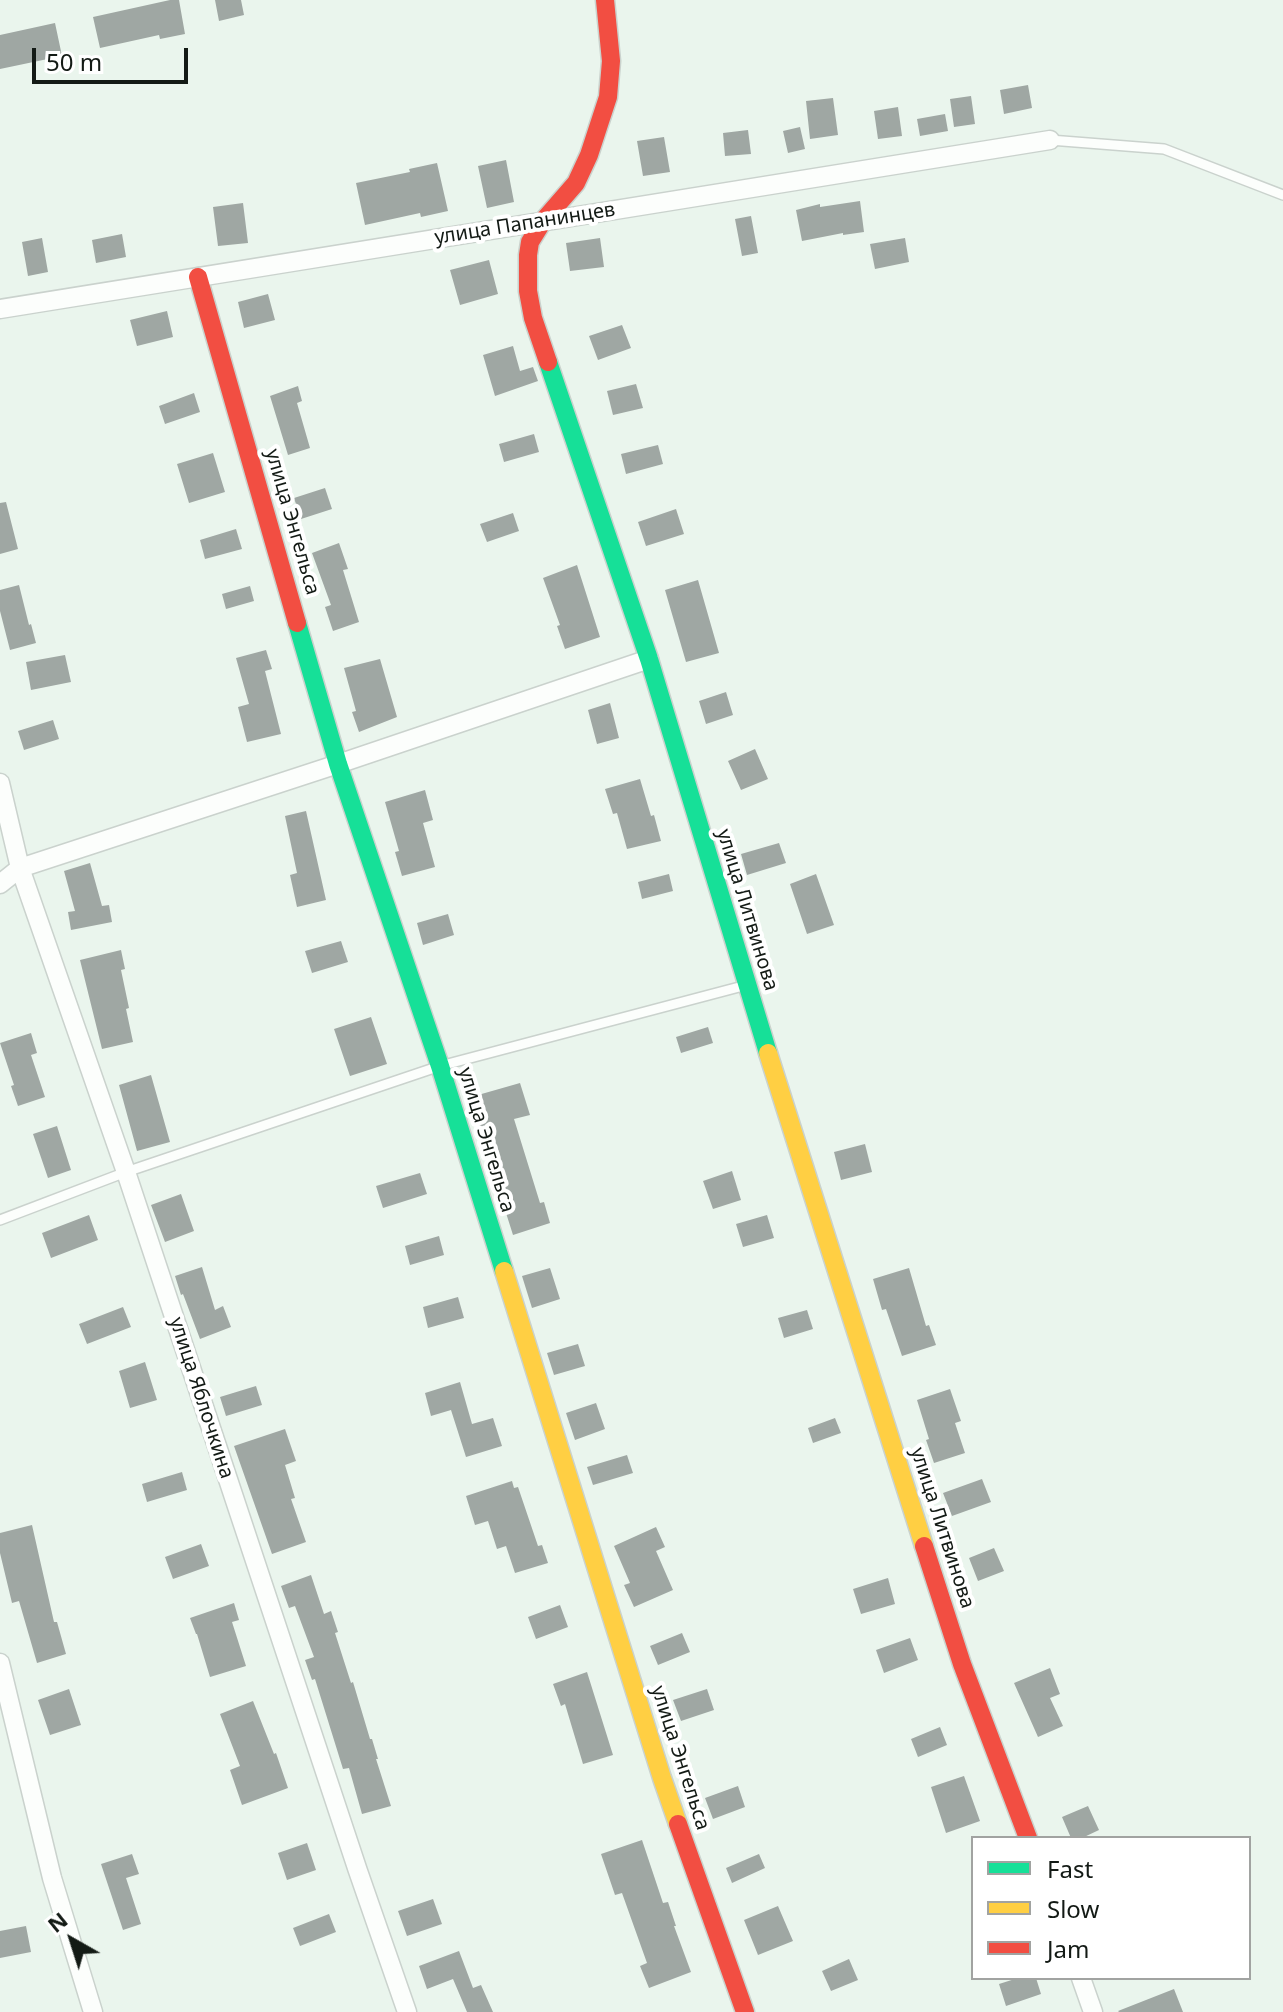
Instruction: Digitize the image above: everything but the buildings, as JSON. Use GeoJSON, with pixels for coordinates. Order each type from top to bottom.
{"type":"FeatureCollection","features":[{"type":"Feature","properties":{"kind":"street","name":"улица Литвинова"},"geometry":{"type":"LineString","coordinates":[[605,0],[611,61],[608,97],[589,155],[576,183],[543,221],[530,242],[528,291],[533,318],[649,659],[746,985],[962,1664],[1027,1836]]}},
{"type":"Feature","properties":{"kind":"street","name":"улица Папанинцев"},"geometry":{"type":"LineString","coordinates":[[0,309],[1050,140]]}},
{"type":"Feature","properties":{"kind":"street","name":"улица Энгельса"},"geometry":{"type":"LineString","coordinates":[[198,277],[338,764],[440,1066],[662,1778],[745,2012]]}},
{"type":"Feature","properties":{"kind":"street"},"geometry":{"type":"LineString","coordinates":[[0,884],[20,868],[649,659]]}},
{"type":"Feature","properties":{"kind":"street","name":"улица Яблочкина"},"geometry":{"type":"LineString","coordinates":[[0,783],[20,868],[126,1172],[407,2012]]}},
{"type":"Feature","properties":{"kind":"street"},"geometry":{"type":"LineString","coordinates":[[0,1663],[52,1878],[93,2012]]}},
{"type":"Feature","properties":{"kind":"street"},"geometry":{"type":"LineString","coordinates":[[1082,1980],[1093,2012]]}},
{"type":"Feature","properties":{"kind":"lane"},"geometry":{"type":"LineString","coordinates":[[1050,140],[1164,149],[1283,195]]}},
{"type":"Feature","properties":{"kind":"lane"},"geometry":{"type":"LineString","coordinates":[[0,1220],[126,1172],[440,1066],[746,985]]}},
{"type":"Feature","properties":{"kind":"traffic: fast"},"geometry":{"type":"LineString","coordinates":[[548,362],[649,659],[768,1053]]}},
{"type":"Feature","properties":{"kind":"traffic: fast"},"geometry":{"type":"LineString","coordinates":[[297,623],[338,764],[440,1066],[504,1271]]}},
{"type":"Feature","properties":{"kind":"traffic: slow"},"geometry":{"type":"LineString","coordinates":[[768,1053],[924,1546]]}},
{"type":"Feature","properties":{"kind":"traffic: slow"},"geometry":{"type":"LineString","coordinates":[[504,1271],[678,1824]]}},
{"type":"Feature","properties":{"kind":"traffic: jam"},"geometry":{"type":"LineString","coordinates":[[548,362],[533,318],[528,291],[530,242],[543,221],[576,183],[589,155],[608,97],[611,61],[605,0]]}},
{"type":"Feature","properties":{"kind":"traffic: jam"},"geometry":{"type":"LineString","coordinates":[[198,277],[297,623]]}},
{"type":"Feature","properties":{"kind":"traffic: jam"},"geometry":{"type":"LineString","coordinates":[[924,1546],[962,1664],[1027,1836]]}},
{"type":"Feature","properties":{"kind":"traffic: jam"},"geometry":{"type":"LineString","coordinates":[[678,1824],[745,2012]]}}]}
